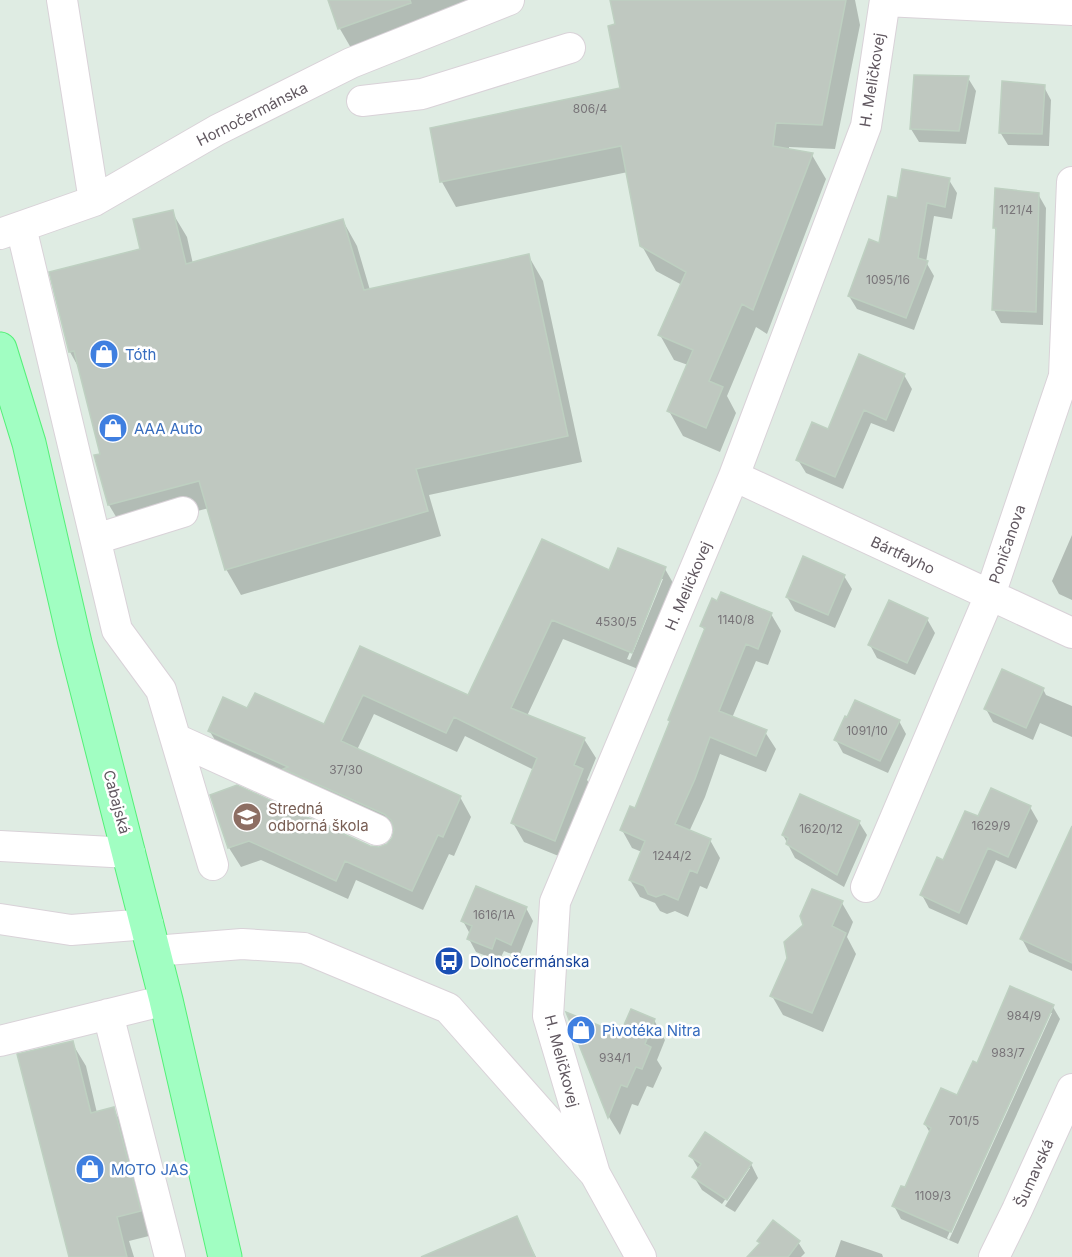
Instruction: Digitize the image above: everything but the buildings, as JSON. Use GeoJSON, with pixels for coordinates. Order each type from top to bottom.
{"type":"FeatureCollection","features":[{"type":"Feature","properties":{"kind":"main road","name":"Cabajská"},"geometry":{"type":"LineString","coordinates":[[0,349],[29,443],[75,644],[166,1000],[225,1257]]}},
{"type":"Feature","properties":{"kind":"street"},"geometry":{"type":"LineString","coordinates":[[62,0],[94,201]]}},
{"type":"Feature","properties":{"kind":"street","name":"Hornočermánska"},"geometry":{"type":"LineString","coordinates":[[10,231],[94,201],[217,130],[351,63],[509,0]]}},
{"type":"Feature","properties":{"kind":"street"},"geometry":{"type":"LineString","coordinates":[[885,0],[1072,10]]}},
{"type":"Feature","properties":{"kind":"street","name":"H. Meličkovej"},"geometry":{"type":"LineString","coordinates":[[595,1174],[548,1016],[555,902],[734,476],[866,126],[885,0]]}},
{"type":"Feature","properties":{"kind":"street"},"geometry":{"type":"LineString","coordinates":[[362,101],[422,94],[570,48]]}},
{"type":"Feature","properties":{"kind":"street","name":"Poničanova"},"geometry":{"type":"LineString","coordinates":[[866,887],[990,595],[1064,376],[1072,182]]}},
{"type":"Feature","properties":{"kind":"street"},"geometry":{"type":"LineString","coordinates":[[10,231],[96,539],[117,630],[161,690],[213,864]]}},
{"type":"Feature","properties":{"kind":"street","name":"Bártfayho"},"geometry":{"type":"LineString","coordinates":[[734,476],[1072,633]]}},
{"type":"Feature","properties":{"kind":"street"},"geometry":{"type":"LineString","coordinates":[[96,539],[183,512]]}},
{"type":"Feature","properties":{"kind":"street"},"geometry":{"type":"LineString","coordinates":[[176,739],[377,830]]}},
{"type":"Feature","properties":{"kind":"street"},"geometry":{"type":"LineString","coordinates":[[0,846],[130,853]]}},
{"type":"Feature","properties":{"kind":"street"},"geometry":{"type":"LineString","coordinates":[[0,919],[71,930],[151,938],[304,948],[448,1008],[595,1174],[641,1257]]}},
{"type":"Feature","properties":{"kind":"street"},"geometry":{"type":"LineString","coordinates":[[0,1041],[166,1000]]}},
{"type":"Feature","properties":{"kind":"street"},"geometry":{"type":"LineString","coordinates":[[108,1014],[170,1257]]}},
{"type":"Feature","properties":{"kind":"street","name":"Šumavská"},"geometry":{"type":"LineString","coordinates":[[994,1257],[1072,1089]]}},
{"type":"Feature","properties":{"kind":"place","name":"Tóth"},"geometry":{"type":"Point","coordinates":[104,354]}},
{"type":"Feature","properties":{"kind":"place","name":"AAA Auto"},"geometry":{"type":"Point","coordinates":[113,428]}},
{"type":"Feature","properties":{"kind":"place","name":"Stredná odborná škola"},"geometry":{"type":"Point","coordinates":[247,817]}},
{"type":"Feature","properties":{"kind":"place","name":"Dolnočermánska"},"geometry":{"type":"Point","coordinates":[449,961]}},
{"type":"Feature","properties":{"kind":"place","name":"Pivotéka Nitra"},"geometry":{"type":"Point","coordinates":[581,1030]}},
{"type":"Feature","properties":{"kind":"place","name":"MOTO JAS"},"geometry":{"type":"Point","coordinates":[90,1169]}}]}
